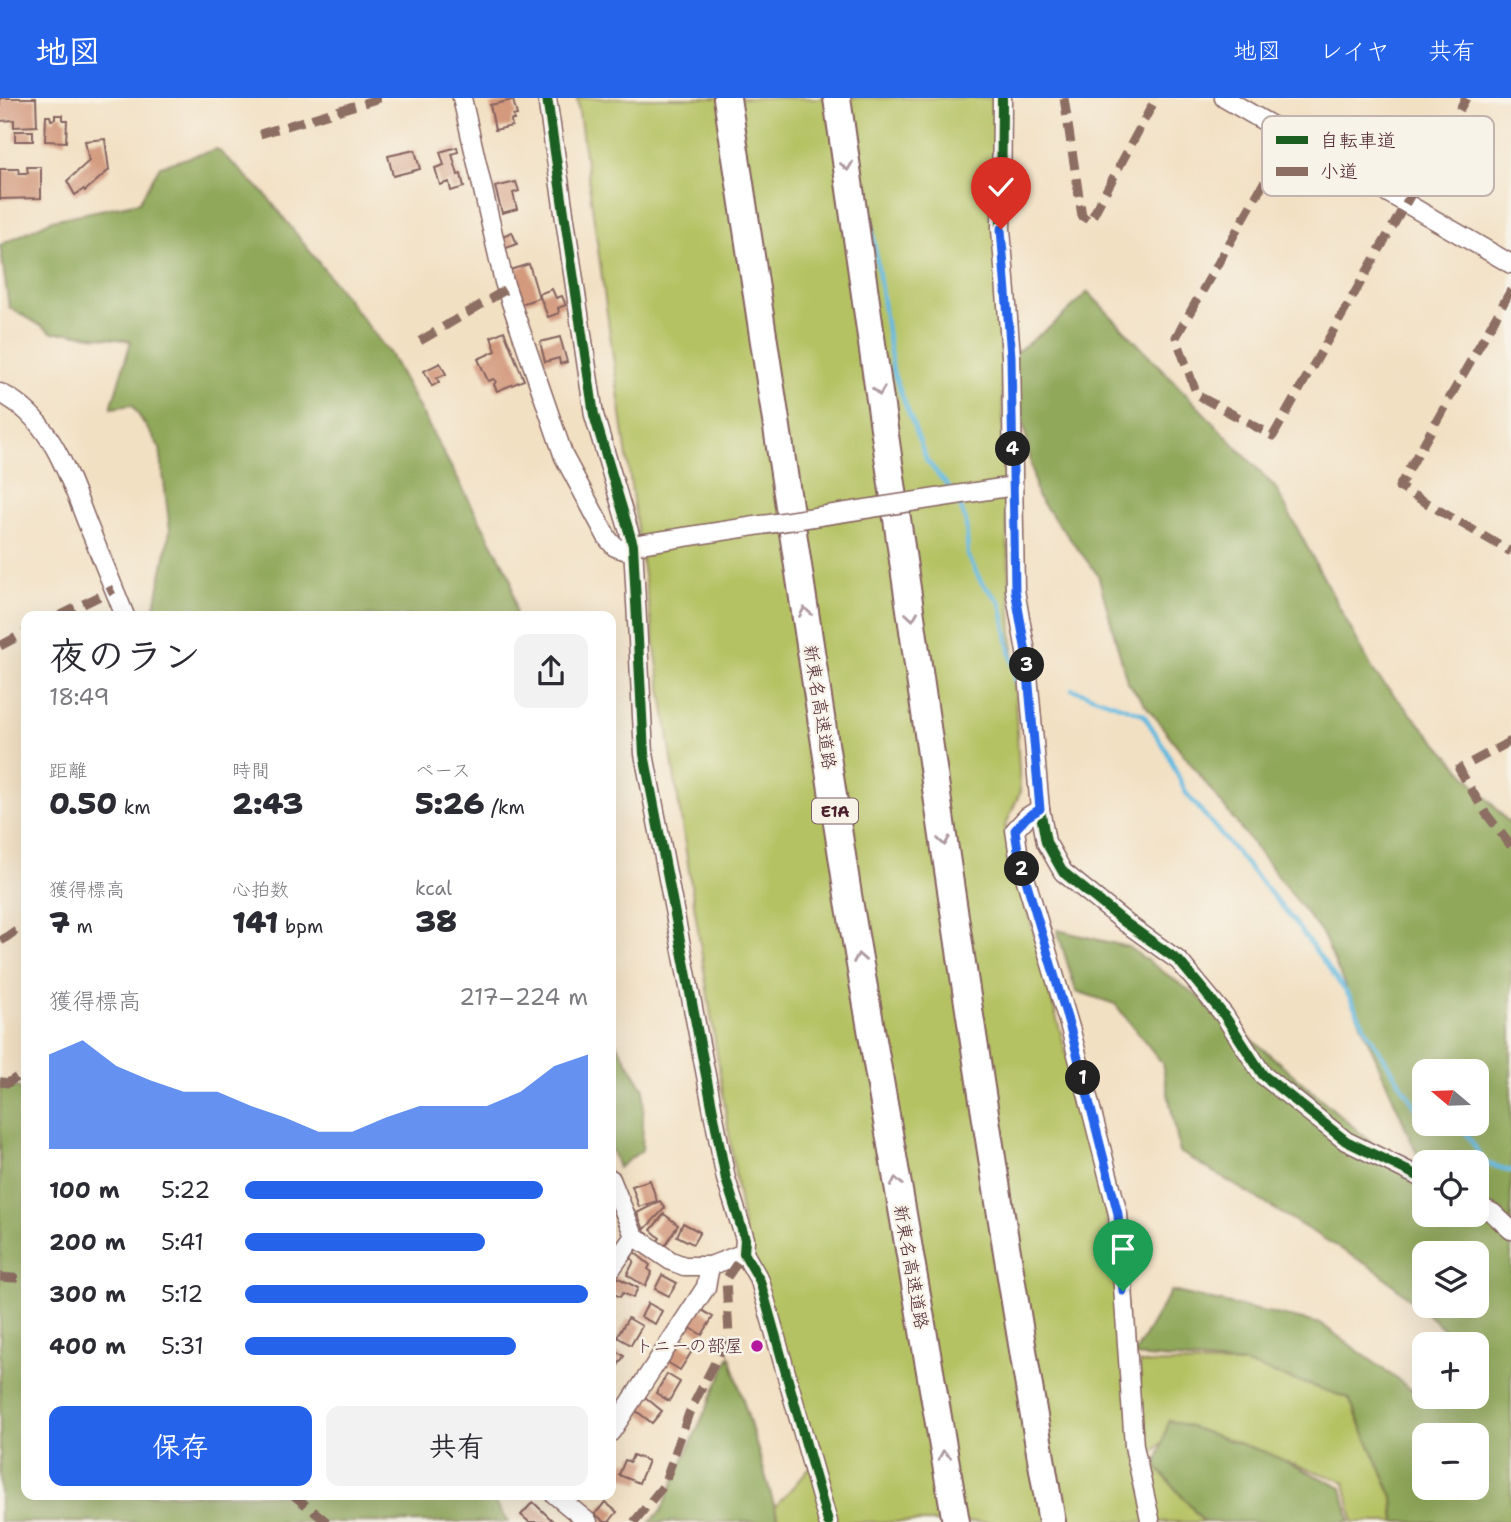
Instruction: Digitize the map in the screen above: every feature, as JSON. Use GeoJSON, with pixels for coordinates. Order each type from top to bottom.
{"type":"FeatureCollection","features":[{"type":"Feature","properties":{"kind":"highway","name":"新東名高速道路"},"geometry":{"type":"LineString","coordinates":[[727,98],[848,895],[956,1522]]}},
{"type":"Feature","properties":{"kind":"highway"},"geometry":{"type":"LineString","coordinates":[[837,98],[1011,1288],[1052,1522]]}},
{"type":"Feature","properties":{"kind":"street"},"geometry":{"type":"LineString","coordinates":[[462,98],[504,282],[564,457],[608,539],[615,547],[624,550],[633,545],[1014,485]]}},
{"type":"Feature","properties":{"kind":"street"},"geometry":{"type":"LineString","coordinates":[[547,98],[594,415],[633,545],[644,754],[726,1179],[745,1239],[744,1253],[760,1281],[828,1522]]}},
{"type":"Feature","properties":{"kind":"street"},"geometry":{"type":"LineString","coordinates":[[1002,98],[1001,229],[1011,356],[1015,590],[1026,652],[1040,809],[1046,842],[1063,872],[1126,923],[1179,961],[1224,1015],[1264,1075],[1346,1141],[1412,1173]]}},
{"type":"Feature","properties":{"kind":"street"},"geometry":{"type":"LineString","coordinates":[[1224,98],[1262,120]]}},
{"type":"Feature","properties":{"kind":"street"},"geometry":{"type":"LineString","coordinates":[[1393,196],[1511,264]]}},
{"type":"Feature","properties":{"kind":"street"},"geometry":{"type":"LineString","coordinates":[[0,393],[36,422],[61,457],[123,611]]}},
{"type":"Feature","properties":{"kind":"street"},"geometry":{"type":"LineString","coordinates":[[1040,809],[1027,817],[1015,830],[1019,857],[1071,1031],[1118,1214],[1134,1446],[1150,1519]]}},
{"type":"Feature","properties":{"kind":"street"},"geometry":{"type":"LineString","coordinates":[[616,1191],[634,1236],[671,1261],[684,1266],[710,1266],[744,1253]]}},
{"type":"Feature","properties":{"kind":"street"},"geometry":{"type":"LineString","coordinates":[[1489,1211],[1511,1230]]}},
{"type":"Feature","properties":{"kind":"street"},"geometry":{"type":"LineString","coordinates":[[616,1262],[634,1236]]}},
{"type":"Feature","properties":{"kind":"street"},"geometry":{"type":"LineString","coordinates":[[616,1422],[706,1287],[710,1266]]}},
{"type":"Feature","properties":{"kind":"street"},"geometry":{"type":"LineString","coordinates":[[574,1501],[588,1522]]}},
{"type":"Feature","properties":{"kind":"green space"},"geometry":{"type":"Polygon","coordinates":[[[577,98],[994,98],[1005,491],[1020,792],[1005,827],[1103,1190],[1138,1460],[1140,1363],[1246,1364],[1349,1398],[1393,1497],[1395,1522],[1353,1522],[1345,1482],[1180,1424],[1140,1466],[1156,1466],[1204,1522],[779,1522],[775,1507],[813,1464],[745,1239],[638,536],[577,98]]]}},
{"type":"Feature","properties":{"kind":"green space"},"geometry":{"type":"Polygon","coordinates":[[[217,149],[265,194],[390,354],[511,578],[515,611],[154,611],[170,531],[160,448],[132,405],[111,408],[131,341],[53,333],[9,307],[0,245],[52,220],[139,202],[160,166],[217,149]]]}},
{"type":"Feature","properties":{"kind":"green space"},"geometry":{"type":"Polygon","coordinates":[[[1088,292],[1275,487],[1375,674],[1511,825],[1511,1522],[1395,1522],[1393,1497],[1349,1398],[1246,1364],[1133,1356],[1171,1291],[1321,1324],[1412,1390],[1412,1409],[1489,1409],[1489,1332],[1448,1332],[1432,1318],[1489,1318],[1489,1241],[1412,1241],[1412,1301],[1379,1272],[1180,1152],[1162,1063],[1115,1004],[1076,991],[1057,930],[1128,947],[1224,1015],[1412,1178],[1412,1227],[1489,1227],[1489,1150],[1415,1150],[1323,935],[1127,681],[1098,575],[1037,496],[1011,356],[1055,323],[1088,292]]]}},
{"type":"Feature","properties":{"kind":"green space"},"geometry":{"type":"Polygon","coordinates":[[[616,1043],[644,1089],[642,1150],[618,1168],[616,1043]]]}},
{"type":"Feature","properties":{"kind":"green space"},"geometry":{"type":"Polygon","coordinates":[[[0,1080],[21,1089],[21,1500],[493,1500],[509,1522],[0,1522],[0,1080]]]}},
{"type":"Feature","properties":{"kind":"green space"},"geometry":{"type":"Polygon","coordinates":[[[730,1355],[779,1522],[650,1522],[661,1511],[730,1355]]]}},
{"type":"Feature","properties":{"kind":"green space"},"geometry":{"type":"Polygon","coordinates":[[[1169,1420],[1268,1453],[1342,1488],[1350,1522],[1204,1522],[1156,1466],[1169,1420]]]}},
{"type":"Feature","properties":{"kind":"building"},"geometry":{"type":"Polygon","coordinates":[[[0,98],[36,98],[37,126],[14,127],[14,120],[0,121],[0,98]]]}},
{"type":"Feature","properties":{"kind":"building"},"geometry":{"type":"Polygon","coordinates":[[[513,100],[517,115],[511,120],[512,126],[495,130],[490,105],[513,100]]]}},
{"type":"Feature","properties":{"kind":"building"},"geometry":{"type":"Polygon","coordinates":[[[55,115],[63,115],[63,120],[67,120],[66,142],[45,141],[46,116],[50,116],[51,120],[55,119],[55,115]]]}},
{"type":"Feature","properties":{"kind":"building"},"geometry":{"type":"Polygon","coordinates":[[[15,131],[33,131],[33,141],[15,141],[15,131]]]}},
{"type":"Feature","properties":{"kind":"building"},"geometry":{"type":"Polygon","coordinates":[[[105,139],[109,170],[85,191],[84,189],[75,195],[67,181],[89,161],[85,141],[105,139]]]}},
{"type":"Feature","properties":{"kind":"building"},"geometry":{"type":"Polygon","coordinates":[[[457,147],[458,152],[452,154],[464,187],[451,191],[449,182],[440,185],[435,168],[444,165],[440,152],[457,147]]]}},
{"type":"Feature","properties":{"kind":"building"},"geometry":{"type":"Polygon","coordinates":[[[415,150],[420,169],[393,176],[388,156],[415,150]]]}},
{"type":"Feature","properties":{"kind":"building"},"geometry":{"type":"Polygon","coordinates":[[[27,167],[41,167],[41,198],[0,199],[0,169],[19,169],[19,173],[28,173],[27,167]]]}},
{"type":"Feature","properties":{"kind":"building"},"geometry":{"type":"Polygon","coordinates":[[[516,182],[519,191],[513,193],[517,209],[502,213],[495,187],[516,182]]]}},
{"type":"Feature","properties":{"kind":"building"},"geometry":{"type":"Polygon","coordinates":[[[512,232],[517,244],[504,249],[500,237],[512,232]]]}},
{"type":"Feature","properties":{"kind":"building"},"geometry":{"type":"Polygon","coordinates":[[[529,264],[539,298],[521,304],[510,270],[529,264]]]}},
{"type":"Feature","properties":{"kind":"building"},"geometry":{"type":"Polygon","coordinates":[[[552,289],[556,298],[562,296],[566,305],[558,308],[559,313],[548,317],[539,294],[552,289]]]}},
{"type":"Feature","properties":{"kind":"building"},"geometry":{"type":"Polygon","coordinates":[[[504,331],[524,380],[497,391],[494,385],[496,381],[488,381],[478,359],[496,351],[491,337],[504,331]]]}},
{"type":"Feature","properties":{"kind":"building"},"geometry":{"type":"Polygon","coordinates":[[[560,337],[567,362],[560,364],[559,358],[545,362],[540,342],[560,337]]]}},
{"type":"Feature","properties":{"kind":"building"},"geometry":{"type":"Polygon","coordinates":[[[440,363],[446,374],[437,378],[439,382],[432,386],[424,371],[440,363]]]}},
{"type":"Feature","properties":{"kind":"building"},"geometry":{"type":"Polygon","coordinates":[[[650,1180],[657,1201],[639,1207],[632,1186],[650,1180]]]}},
{"type":"Feature","properties":{"kind":"building"},"geometry":{"type":"Polygon","coordinates":[[[660,1201],[665,1208],[644,1230],[637,1213],[660,1201]]]}},
{"type":"Feature","properties":{"kind":"building"},"geometry":{"type":"Polygon","coordinates":[[[664,1214],[678,1225],[663,1249],[656,1243],[660,1238],[651,1230],[664,1214]]]}},
{"type":"Feature","properties":{"kind":"building"},"geometry":{"type":"Polygon","coordinates":[[[683,1223],[700,1232],[693,1244],[677,1236],[683,1223]]]}},
{"type":"Feature","properties":{"kind":"building"},"geometry":{"type":"Polygon","coordinates":[[[634,1252],[650,1265],[648,1269],[652,1272],[645,1286],[627,1275],[634,1261],[631,1258],[634,1252]]]}},
{"type":"Feature","properties":{"kind":"building"},"geometry":{"type":"Polygon","coordinates":[[[662,1275],[677,1283],[669,1296],[655,1289],[662,1275]]]}},
{"type":"Feature","properties":{"kind":"building"},"geometry":{"type":"Polygon","coordinates":[[[616,1277],[638,1288],[633,1298],[623,1293],[620,1297],[616,1295],[616,1277]]]}},
{"type":"Feature","properties":{"kind":"building"},"geometry":{"type":"Polygon","coordinates":[[[648,1303],[662,1311],[655,1324],[641,1317],[648,1303]]]}},
{"type":"Feature","properties":{"kind":"building"},"geometry":{"type":"Polygon","coordinates":[[[695,1306],[713,1317],[702,1335],[684,1324],[695,1306]]]}},
{"type":"Feature","properties":{"kind":"building"},"geometry":{"type":"Polygon","coordinates":[[[628,1318],[642,1326],[631,1345],[617,1337],[628,1318]]]}},
{"type":"Feature","properties":{"kind":"building"},"geometry":{"type":"Polygon","coordinates":[[[678,1343],[692,1351],[680,1370],[667,1362],[678,1343]]]}},
{"type":"Feature","properties":{"kind":"building"},"geometry":{"type":"Polygon","coordinates":[[[616,1351],[624,1356],[616,1368],[616,1351]]]}},
{"type":"Feature","properties":{"kind":"building"},"geometry":{"type":"Polygon","coordinates":[[[667,1374],[680,1382],[669,1401],[656,1393],[667,1374]]]}},
{"type":"Feature","properties":{"kind":"building"},"geometry":{"type":"Polygon","coordinates":[[[645,1397],[662,1411],[652,1423],[635,1410],[645,1397]]]}},
{"type":"Feature","properties":{"kind":"building"},"geometry":{"type":"Polygon","coordinates":[[[633,1455],[648,1461],[639,1483],[619,1475],[625,1460],[630,1462],[633,1455]]]}},
{"type":"Feature","properties":{"kind":"building"},"geometry":{"type":"Polygon","coordinates":[[[533,1502],[554,1522],[529,1522],[521,1515],[533,1502]]]}},
{"type":"Feature","properties":{"kind":"building"},"geometry":{"type":"Polygon","coordinates":[[[605,1502],[617,1512],[609,1522],[595,1514],[605,1502]]]}},
{"type":"Feature","properties":{"kind":"waterway"},"geometry":{"type":"LineString","coordinates":[[866,186],[893,372],[927,461],[951,490]]}},
{"type":"Feature","properties":{"kind":"waterway"},"geometry":{"type":"LineString","coordinates":[[958,500],[966,522],[968,555],[981,582],[1001,603],[1016,682]]}},
{"type":"Feature","properties":{"kind":"waterway"},"geometry":{"type":"LineString","coordinates":[[1072,689],[1143,714],[1166,750],[1186,793],[1293,920],[1349,996],[1368,1033],[1412,1101]]}},
{"type":"Feature","properties":{"kind":"waterway"},"geometry":{"type":"LineString","coordinates":[[1468,1136],[1485,1163],[1511,1171]]}},
{"type":"Feature","properties":{"kind":"marked path"},"geometry":{"type":"LineString","coordinates":[[260,134],[380,98]]}},
{"type":"Feature","properties":{"kind":"marked path"},"geometry":{"type":"LineString","coordinates":[[1064,98],[1082,216],[1090,221],[1156,98]]}},
{"type":"Feature","properties":{"kind":"marked path"},"geometry":{"type":"LineString","coordinates":[[1456,116],[1466,98]]}},
{"type":"Feature","properties":{"kind":"marked path"},"geometry":{"type":"LineString","coordinates":[[1262,186],[1176,337],[1197,395],[1273,436],[1410,196]]}},
{"type":"Feature","properties":{"kind":"marked path"},"geometry":{"type":"LineString","coordinates":[[420,341],[507,289]]}},
{"type":"Feature","properties":{"kind":"marked path"},"geometry":{"type":"LineString","coordinates":[[1511,290],[1399,487],[1511,552]]}},
{"type":"Feature","properties":{"kind":"marked path"},"geometry":{"type":"LineString","coordinates":[[69,611],[114,589]]}},
{"type":"Feature","properties":{"kind":"marked path"},"geometry":{"type":"LineString","coordinates":[[0,646],[21,635]]}},
{"type":"Feature","properties":{"kind":"marked path"},"geometry":{"type":"LineString","coordinates":[[1511,741],[1459,769],[1484,811],[1511,846]]}},
{"type":"Feature","properties":{"kind":"marked path"},"geometry":{"type":"LineString","coordinates":[[1,941],[21,927]]}},
{"type":"Feature","properties":{"kind":"marked path"},"geometry":{"type":"LineString","coordinates":[[0,1082],[8,1083],[21,1074]]}},
{"type":"Feature","properties":{"kind":"marked path"},"geometry":{"type":"LineString","coordinates":[[634,1522],[664,1485],[689,1413],[729,1335],[726,1279],[744,1253]]}},
{"type":"Feature","properties":{"kind":"marked path"},"geometry":{"type":"LineString","coordinates":[[0,1277],[21,1279]]}},
{"type":"Feature","properties":{"kind":"marked path"},"geometry":{"type":"LineString","coordinates":[[300,1500],[327,1522]]}},
{"type":"Feature","properties":{"kind":"cycle path"},"geometry":{"type":"LineString","coordinates":[[547,98],[594,415],[633,545],[644,754],[726,1179],[745,1239],[744,1253],[760,1281],[828,1522]]}},
{"type":"Feature","properties":{"kind":"cycle path"},"geometry":{"type":"LineString","coordinates":[[1002,98],[1001,229],[1011,356],[1015,590],[1026,652],[1040,809],[1046,842],[1063,872],[1126,923],[1179,961],[1224,1015],[1263,1075],[1346,1141],[1412,1173]]}},
{"type":"Feature","properties":{"kind":"place","name":"トニーの部屋"},"geometry":{"type":"Point","coordinates":[757,1346]}},
{"type":"Feature","properties":{"kind":"route"},"geometry":{"type":"LineString","coordinates":[[1001,229],[1011,356],[1015,590],[1026,652],[1040,809],[1027,817],[1015,830],[1019,857],[1071,1031],[1118,1214],[1123,1291]]}}]}
